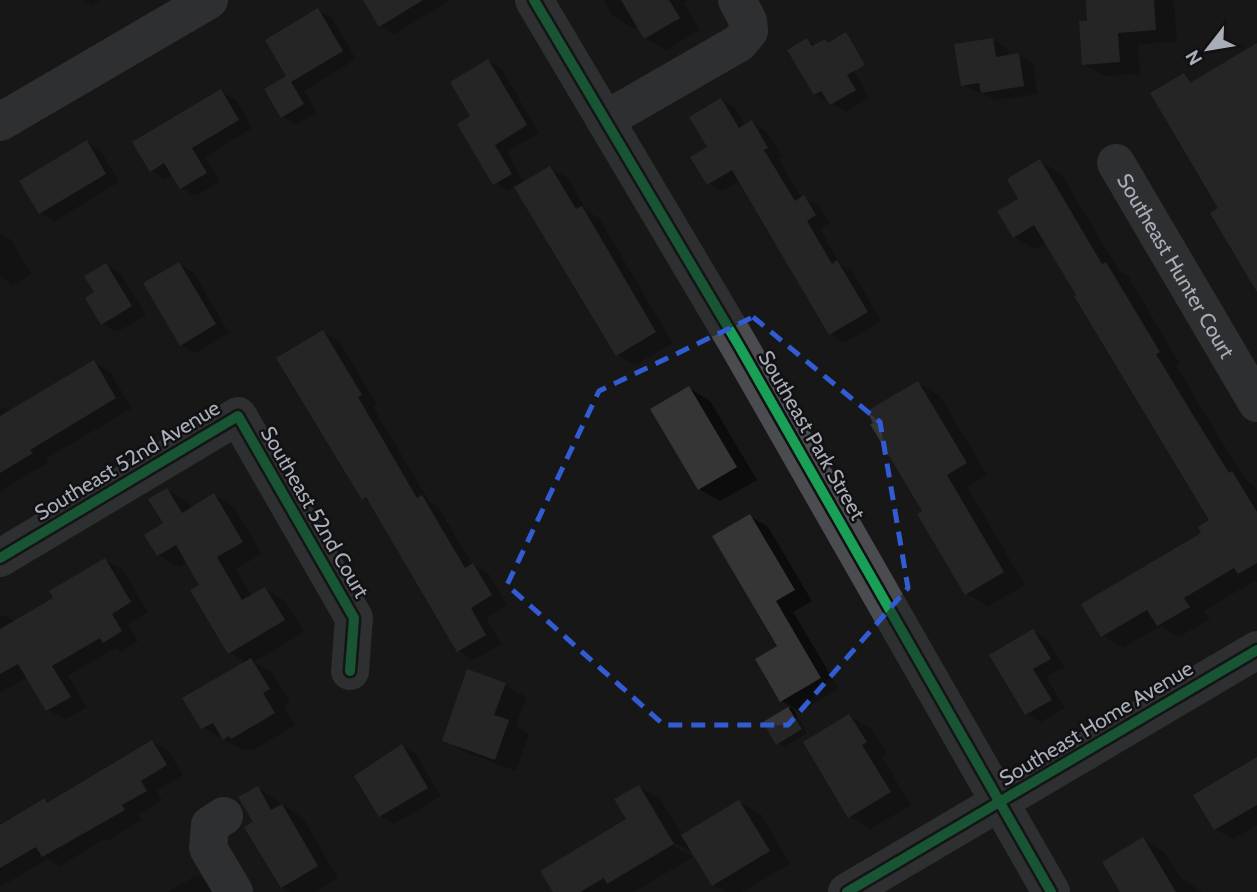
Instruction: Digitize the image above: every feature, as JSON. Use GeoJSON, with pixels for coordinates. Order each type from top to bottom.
{"type":"FeatureCollection","features":[{"type":"Feature","properties":{"kind":"street"},"geometry":{"type":"LineString","coordinates":[[0,122],[209,0]]}},
{"type":"Feature","properties":{"kind":"street","name":"Southeast Park Street"},"geometry":{"type":"LineString","coordinates":[[534,0],[738,344],[1051,892]]}},
{"type":"Feature","properties":{"kind":"street"},"geometry":{"type":"LineString","coordinates":[[605,120],[739,43],[749,31],[748,21],[737,0]]}},
{"type":"Feature","properties":{"kind":"street","name":"Southeast Hunter Court"},"geometry":{"type":"LineString","coordinates":[[1116,163],[1257,403]]}},
{"type":"Feature","properties":{"kind":"street","name":"Southeast 52nd Avenue"},"geometry":{"type":"LineString","coordinates":[[0,558],[238,416]]}},
{"type":"Feature","properties":{"kind":"street","name":"Southeast 52nd Court"},"geometry":{"type":"LineString","coordinates":[[238,416],[354,618],[350,671]]}},
{"type":"Feature","properties":{"kind":"street","name":"Southeast Home Avenue"},"geometry":{"type":"LineString","coordinates":[[847,892],[1257,650]]}},
{"type":"Feature","properties":{"kind":"street"},"geometry":{"type":"LineString","coordinates":[[224,816],[210,825],[208,848],[234,892]]}},
{"type":"Feature","properties":{"kind":"highlighted area"},"geometry":{"type":"Polygon","coordinates":[[[753,317],[880,422],[908,588],[788,725],[664,725],[507,585],[599,391],[753,317]]]}},
{"type":"Feature","properties":{"kind":"building"},"geometry":{"type":"Polygon","coordinates":[[[363,0],[423,0],[379,27],[363,0]]]}},
{"type":"Feature","properties":{"kind":"building"},"geometry":{"type":"Polygon","coordinates":[[[621,0],[669,0],[680,18],[644,39],[621,0]]]}},
{"type":"Feature","properties":{"kind":"building"},"geometry":{"type":"Polygon","coordinates":[[[1086,0],[1154,0],[1156,30],[1118,33],[1120,62],[1082,65],[1079,21],[1087,21],[1086,0]]]}},
{"type":"Feature","properties":{"kind":"building"},"geometry":{"type":"Polygon","coordinates":[[[318,8],[343,51],[291,82],[304,104],[281,118],[264,89],[286,76],[265,40],[318,8]]]}},
{"type":"Feature","properties":{"kind":"building"},"geometry":{"type":"Polygon","coordinates":[[[846,32],[865,65],[847,75],[856,90],[830,105],[821,91],[814,95],[787,50],[807,38],[812,46],[825,39],[828,43],[846,32]]]}},
{"type":"Feature","properties":{"kind":"building"},"geometry":{"type":"Polygon","coordinates":[[[993,38],[996,57],[1019,53],[1024,86],[981,93],[979,83],[961,86],[954,44],[993,38]]]}},
{"type":"Feature","properties":{"kind":"building"},"geometry":{"type":"Polygon","coordinates":[[[1257,43],[1257,292],[1210,213],[1218,208],[1150,93],[1184,73],[1190,83],[1257,43]]]}},
{"type":"Feature","properties":{"kind":"building"},"geometry":{"type":"Polygon","coordinates":[[[488,59],[527,125],[495,145],[512,174],[493,185],[457,124],[470,116],[450,82],[488,59]]]}},
{"type":"Feature","properties":{"kind":"building"},"geometry":{"type":"Polygon","coordinates":[[[221,89],[239,120],[192,148],[207,173],[180,189],[164,163],[150,172],[132,142],[221,89]]]}},
{"type":"Feature","properties":{"kind":"building"},"geometry":{"type":"Polygon","coordinates":[[[721,98],[739,128],[752,120],[768,148],[764,150],[795,201],[804,195],[816,215],[807,221],[832,264],[837,260],[868,312],[829,335],[732,170],[707,185],[690,157],[707,147],[689,117],[721,98]]]}},
{"type":"Feature","properties":{"kind":"building"},"geometry":{"type":"Polygon","coordinates":[[[87,140],[106,174],[39,214],[19,181],[87,140]]]}},
{"type":"Feature","properties":{"kind":"building"},"geometry":{"type":"Polygon","coordinates":[[[1040,159],[1102,264],[1106,262],[1160,352],[1156,354],[1193,415],[1257,512],[1257,563],[1238,574],[1234,568],[1184,598],[1190,607],[1157,626],[1147,610],[1101,637],[1081,604],[1201,533],[1198,527],[1209,520],[1034,225],[1013,238],[997,211],[1018,199],[1007,179],[1040,159]]]}},
{"type":"Feature","properties":{"kind":"building"},"geometry":{"type":"Polygon","coordinates":[[[550,166],[576,209],[582,206],[656,332],[616,356],[514,187],[550,166]]]}},
{"type":"Feature","properties":{"kind":"building"},"geometry":{"type":"Polygon","coordinates":[[[179,262],[216,324],[180,346],[143,283],[179,262]]]}},
{"type":"Feature","properties":{"kind":"building"},"geometry":{"type":"Polygon","coordinates":[[[106,263],[132,306],[101,325],[85,298],[94,292],[84,276],[106,263]]]}},
{"type":"Feature","properties":{"kind":"building"},"geometry":{"type":"Polygon","coordinates":[[[323,330],[362,395],[358,397],[417,498],[422,495],[465,568],[473,563],[492,595],[471,608],[486,635],[457,652],[366,497],[362,500],[276,358],[323,330]]]}},
{"type":"Feature","properties":{"kind":"building"},"geometry":{"type":"Polygon","coordinates":[[[94,360],[116,398],[30,450],[33,453],[0,473],[0,416],[94,360]]]}},
{"type":"Feature","properties":{"kind":"building"},"geometry":{"type":"Polygon","coordinates":[[[918,381],[967,463],[947,475],[1004,572],[965,595],[917,514],[922,511],[870,424],[873,423],[867,411],[918,381]]]}},
{"type":"Feature","properties":{"kind":"building"},"geometry":{"type":"Polygon","coordinates":[[[689,386],[737,467],[698,490],[650,409],[689,386]]]}},
{"type":"Feature","properties":{"kind":"building"},"geometry":{"type":"Polygon","coordinates":[[[167,488],[182,513],[214,493],[243,542],[217,557],[242,600],[265,587],[285,620],[228,654],[190,590],[199,585],[176,545],[157,556],[144,535],[163,523],[148,499],[167,488]]]}},
{"type":"Feature","properties":{"kind":"building"},"geometry":{"type":"Polygon","coordinates":[[[750,514],[795,590],[776,601],[821,678],[780,702],[755,659],[777,646],[712,536],[750,514]]]}},
{"type":"Feature","properties":{"kind":"building"},"geometry":{"type":"Polygon","coordinates":[[[105,558],[131,602],[112,614],[122,631],[103,643],[100,638],[52,666],[71,697],[46,711],[18,664],[0,674],[0,629],[53,598],[49,591],[105,558]]]}},
{"type":"Feature","properties":{"kind":"building"},"geometry":{"type":"Polygon","coordinates":[[[1033,629],[1051,659],[1033,669],[1052,700],[1025,715],[989,655],[1033,629]]]}},
{"type":"Feature","properties":{"kind":"building"},"geometry":{"type":"Polygon","coordinates":[[[251,658],[270,689],[263,693],[275,713],[231,739],[229,736],[223,740],[213,723],[201,729],[182,698],[251,658]]]}},
{"type":"Feature","properties":{"kind":"building"},"geometry":{"type":"Polygon","coordinates":[[[467,669],[506,683],[494,715],[509,720],[495,760],[442,741],[467,669]]]}},
{"type":"Feature","properties":{"kind":"building"},"geometry":{"type":"Polygon","coordinates":[[[788,707],[802,729],[776,745],[763,722],[788,707]]]}},
{"type":"Feature","properties":{"kind":"building"},"geometry":{"type":"Polygon","coordinates":[[[849,714],[867,742],[862,745],[891,792],[848,818],[803,742],[849,714]]]}},
{"type":"Feature","properties":{"kind":"building"},"geometry":{"type":"Polygon","coordinates":[[[152,740],[167,765],[141,781],[147,791],[122,805],[125,810],[42,857],[36,847],[0,868],[0,825],[45,798],[47,803],[152,740]]]}},
{"type":"Feature","properties":{"kind":"building"},"geometry":{"type":"Polygon","coordinates":[[[402,744],[428,788],[379,817],[354,776],[402,744]]]}},
{"type":"Feature","properties":{"kind":"building"},"geometry":{"type":"Polygon","coordinates":[[[1257,757],[1257,805],[1214,830],[1193,795],[1257,757]]]}},
{"type":"Feature","properties":{"kind":"building"},"geometry":{"type":"Polygon","coordinates":[[[639,785],[674,844],[607,884],[604,878],[580,892],[553,892],[540,871],[626,819],[614,799],[639,785]]]}},
{"type":"Feature","properties":{"kind":"building"},"geometry":{"type":"Polygon","coordinates":[[[258,786],[271,810],[282,804],[318,866],[281,888],[244,827],[253,822],[238,797],[258,786]]]}},
{"type":"Feature","properties":{"kind":"building"},"geometry":{"type":"Polygon","coordinates":[[[739,800],[770,851],[712,886],[681,835],[739,800]]]}},
{"type":"Feature","properties":{"kind":"building"},"geometry":{"type":"Polygon","coordinates":[[[1143,837],[1176,892],[1120,892],[1102,862],[1143,837]]]}},
{"type":"Feature","properties":{"kind":"cycle path"},"geometry":{"type":"LineString","coordinates":[[534,0],[738,344],[1051,892]]}},
{"type":"Feature","properties":{"kind":"cycle path"},"geometry":{"type":"LineString","coordinates":[[0,558],[238,416],[354,618],[350,671]]}},
{"type":"Feature","properties":{"kind":"cycle path"},"geometry":{"type":"LineString","coordinates":[[847,892],[1257,650]]}}]}
